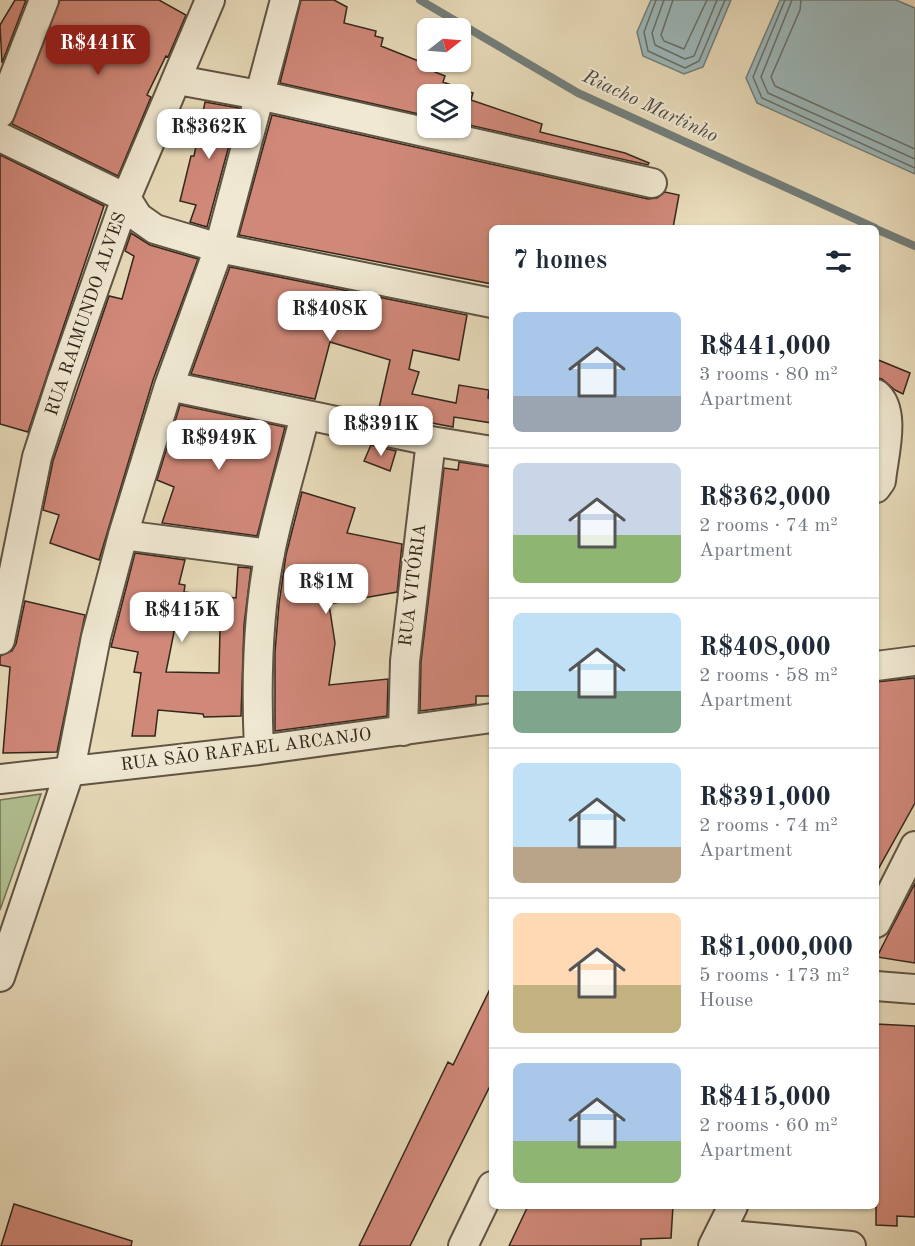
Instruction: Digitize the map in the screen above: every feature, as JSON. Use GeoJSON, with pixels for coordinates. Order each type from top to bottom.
{"type":"FeatureCollection","features":[{"type":"Feature","properties":{"kind":"street"},"geometry":{"type":"LineString","coordinates":[[0,113],[44,0]]}},
{"type":"Feature","properties":{"kind":"street","name":"RUA RAIMUNDO ALVES"},"geometry":{"type":"LineString","coordinates":[[0,640],[37,457],[126,198],[178,81],[210,0]]}},
{"type":"Feature","properties":{"kind":"street"},"geometry":{"type":"LineString","coordinates":[[0,977],[70,770],[96,636],[123,535],[169,386],[219,248],[285,0]]}},
{"type":"Feature","properties":{"kind":"street"},"geometry":{"type":"LineString","coordinates":[[178,81],[259,95],[652,183]]}},
{"type":"Feature","properties":{"kind":"street"},"geometry":{"type":"LineString","coordinates":[[0,137],[126,198],[138,217],[155,230],[219,248],[489,302]]}},
{"type":"Feature","properties":{"kind":"street"},"geometry":{"type":"LineString","coordinates":[[169,386],[431,441],[489,451]]}},
{"type":"Feature","properties":{"kind":"street"},"geometry":{"type":"LineString","coordinates":[[879,397],[885,405],[887,418],[879,484]]}},
{"type":"Feature","properties":{"kind":"street"},"geometry":{"type":"LineString","coordinates":[[260,750],[257,703],[259,650],[270,554],[305,415]]}},
{"type":"Feature","properties":{"kind":"street","name":"RUA VITÓRIA"},"geometry":{"type":"LineString","coordinates":[[403,730],[406,650],[431,441]]}},
{"type":"Feature","properties":{"kind":"street"},"geometry":{"type":"LineString","coordinates":[[123,535],[270,554]]}},
{"type":"Feature","properties":{"kind":"street"},"geometry":{"type":"LineString","coordinates":[[879,666],[915,661]]}},
{"type":"Feature","properties":{"kind":"street","name":"RUA SÃO RAFAEL ARCANJO"},"geometry":{"type":"LineString","coordinates":[[0,778],[260,750],[489,718]]}},
{"type":"Feature","properties":{"kind":"street"},"geometry":{"type":"LineString","coordinates":[[879,917],[915,846]]}},
{"type":"Feature","properties":{"kind":"street"},"geometry":{"type":"LineString","coordinates":[[879,986],[915,989]]}},
{"type":"Feature","properties":{"kind":"street"},"geometry":{"type":"LineString","coordinates":[[464,1246],[489,1192]]}},
{"type":"Feature","properties":{"kind":"street"},"geometry":{"type":"LineString","coordinates":[[732,1209],[716,1240],[851,1246]]}},
{"type":"Feature","properties":{"kind":"green space"},"geometry":{"type":"Polygon","coordinates":[[[41,794],[0,910],[0,800],[41,794]]]}},
{"type":"Feature","properties":{"kind":"water"},"geometry":{"type":"Polygon","coordinates":[[[651,0],[731,0],[703,67],[684,74],[643,56],[637,32],[651,0]]]}},
{"type":"Feature","properties":{"kind":"water"},"geometry":{"type":"Polygon","coordinates":[[[780,0],[896,0],[915,8],[915,174],[757,103],[746,78],[780,0]]]}},
{"type":"Feature","properties":{"kind":"building"},"geometry":{"type":"Polygon","coordinates":[[[15,0],[26,0],[2,63],[0,25],[15,0]]]}},
{"type":"Feature","properties":{"kind":"building"},"geometry":{"type":"Polygon","coordinates":[[[60,0],[159,0],[186,15],[168,57],[166,56],[147,95],[151,97],[118,176],[12,124],[60,0]]]}},
{"type":"Feature","properties":{"kind":"building"},"geometry":{"type":"Polygon","coordinates":[[[301,0],[334,0],[347,7],[344,23],[376,31],[375,36],[383,38],[381,46],[417,60],[417,72],[435,72],[445,76],[443,82],[448,84],[417,84],[417,114],[280,83],[301,0]]]}},
{"type":"Feature","properties":{"kind":"building"},"geometry":{"type":"Polygon","coordinates":[[[471,100],[542,124],[540,132],[625,153],[649,163],[648,165],[471,125],[471,100]]]}},
{"type":"Feature","properties":{"kind":"building"},"geometry":{"type":"Polygon","coordinates":[[[205,102],[239,108],[207,227],[190,222],[196,205],[180,201],[191,156],[194,156],[205,102]]]}},
{"type":"Feature","properties":{"kind":"building"},"geometry":{"type":"Polygon","coordinates":[[[272,115],[648,199],[657,198],[665,192],[679,195],[674,225],[489,225],[489,283],[239,235],[272,115]]]}},
{"type":"Feature","properties":{"kind":"building"},"geometry":{"type":"Polygon","coordinates":[[[0,155],[104,206],[28,432],[0,424],[0,155]]]}},
{"type":"Feature","properties":{"kind":"building"},"geometry":{"type":"Polygon","coordinates":[[[131,233],[150,245],[198,259],[153,380],[99,560],[50,543],[59,515],[43,510],[53,461],[109,296],[122,299],[134,256],[125,251],[131,233]]]}},
{"type":"Feature","properties":{"kind":"building"},"geometry":{"type":"Polygon","coordinates":[[[230,267],[467,315],[459,360],[413,350],[409,369],[419,372],[412,394],[456,403],[459,385],[489,390],[489,423],[454,417],[453,427],[385,414],[387,410],[379,408],[390,360],[330,342],[315,399],[191,374],[230,267]]]}},
{"type":"Feature","properties":{"kind":"building"},"geometry":{"type":"Polygon","coordinates":[[[879,360],[910,373],[903,394],[879,378],[879,360]]]}},
{"type":"Feature","properties":{"kind":"building"},"geometry":{"type":"Polygon","coordinates":[[[180,405],[285,427],[257,536],[162,523],[174,487],[157,480],[180,405]]]}},
{"type":"Feature","properties":{"kind":"building"},"geometry":{"type":"Polygon","coordinates":[[[371,445],[396,451],[390,471],[364,461],[371,445]]]}},
{"type":"Feature","properties":{"kind":"building"},"geometry":{"type":"Polygon","coordinates":[[[459,462],[489,467],[489,696],[476,696],[476,704],[420,711],[421,662],[444,468],[458,470],[459,462]]]}},
{"type":"Feature","properties":{"kind":"building"},"geometry":{"type":"Polygon","coordinates":[[[302,492],[355,508],[347,533],[402,544],[397,592],[329,604],[335,643],[329,685],[388,679],[387,716],[275,731],[275,652],[279,604],[286,555],[302,492]]]}},
{"type":"Feature","properties":{"kind":"building"},"geometry":{"type":"Polygon","coordinates":[[[135,553],[185,560],[179,584],[185,585],[184,592],[236,598],[238,567],[251,568],[244,625],[241,716],[204,717],[203,714],[158,710],[155,736],[132,736],[141,673],[134,672],[138,652],[111,647],[135,553]],[[176,622],[166,672],[219,673],[220,628],[176,622]]]}},
{"type":"Feature","properties":{"kind":"building"},"geometry":{"type":"Polygon","coordinates":[[[25,601],[85,615],[57,752],[3,753],[10,667],[0,665],[0,656],[12,651],[16,644],[25,601]]]}},
{"type":"Feature","properties":{"kind":"building"},"geometry":{"type":"Polygon","coordinates":[[[915,678],[915,803],[879,868],[879,682],[915,678]]]}},
{"type":"Feature","properties":{"kind":"building"},"geometry":{"type":"Polygon","coordinates":[[[915,883],[915,963],[879,957],[915,883]]]}},
{"type":"Feature","properties":{"kind":"building"},"geometry":{"type":"Polygon","coordinates":[[[489,991],[489,1088],[410,1246],[359,1246],[448,1062],[453,1065],[489,991]]]}},
{"type":"Feature","properties":{"kind":"building"},"geometry":{"type":"Polygon","coordinates":[[[879,1024],[915,1026],[915,1217],[897,1216],[897,1226],[876,1225],[876,1209],[879,1209],[879,1024]]]}},
{"type":"Feature","properties":{"kind":"building"},"geometry":{"type":"Polygon","coordinates":[[[14,1204],[132,1241],[131,1246],[1,1246],[14,1204]]]}},
{"type":"Feature","properties":{"kind":"building"},"geometry":{"type":"Polygon","coordinates":[[[527,1209],[673,1209],[671,1238],[641,1239],[641,1246],[509,1246],[527,1209]]]}},
{"type":"Feature","properties":{"kind":"waterway","name":"Riacho Martinho"},"geometry":{"type":"LineString","coordinates":[[420,0],[578,93],[868,225]]}},
{"type":"Feature","properties":{"kind":"waterway","name":"Riacho Martinho"},"geometry":{"type":"LineString","coordinates":[[879,230],[915,246]]}}]}
